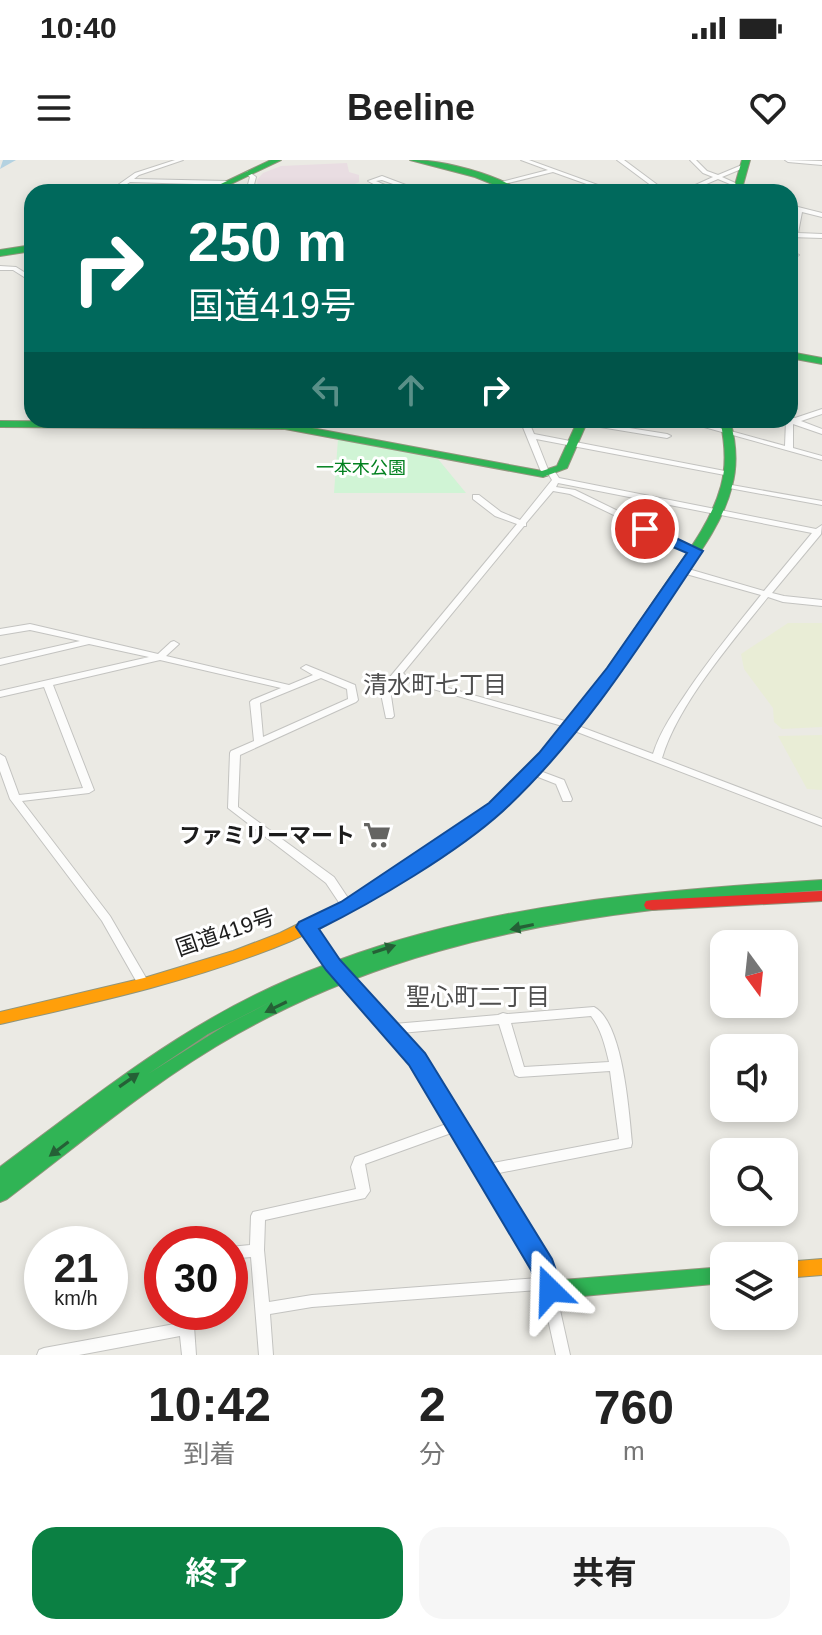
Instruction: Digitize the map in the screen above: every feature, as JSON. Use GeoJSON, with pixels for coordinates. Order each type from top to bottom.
{"type":"FeatureCollection","features":[{"type":"Feature","properties":{"kind":"main road"},"geometry":{"type":"LineString","coordinates":[[414,160],[504,184]]}},
{"type":"Feature","properties":{"kind":"main road"},"geometry":{"type":"LineString","coordinates":[[228,184],[273,161]]}},
{"type":"Feature","properties":{"kind":"main road"},"geometry":{"type":"LineString","coordinates":[[740,184],[747,162]]}},
{"type":"Feature","properties":{"kind":"main road"},"geometry":{"type":"LineString","coordinates":[[0,253],[24,249]]}},
{"type":"Feature","properties":{"kind":"main road"},"geometry":{"type":"LineString","coordinates":[[798,356],[822,361]]}},
{"type":"Feature","properties":{"kind":"main road"},"geometry":{"type":"LineString","coordinates":[[0,424],[24,424]]}},
{"type":"Feature","properties":{"kind":"main road"},"geometry":{"type":"LineString","coordinates":[[295,428],[551,479],[564,466],[580,428]]}},
{"type":"Feature","properties":{"kind":"main road","name":"国道419号"},"geometry":{"type":"LineString","coordinates":[[0,1018],[143,983],[222,959],[306,927],[348,907],[495,808],[569,727],[626,654],[696,551],[719,511],[729,480],[728,428]]}},
{"type":"Feature","properties":{"kind":"main road"},"geometry":{"type":"LineString","coordinates":[[0,1177],[129,1080],[233,1012],[426,935],[561,906],[643,895],[822,885]]}},
{"type":"Feature","properties":{"kind":"main road"},"geometry":{"type":"LineString","coordinates":[[0,1194],[126,1099],[199,1049],[338,970],[454,941],[614,909],[822,896]]}},
{"type":"Feature","properties":{"kind":"main road"},"geometry":{"type":"LineString","coordinates":[[306,927],[338,970]]}},
{"type":"Feature","properties":{"kind":"main road"},"geometry":{"type":"LineString","coordinates":[[798,1269],[822,1267]]}},
{"type":"Feature","properties":{"kind":"main road"},"geometry":{"type":"LineString","coordinates":[[550,1290],[710,1276]]}},
{"type":"Feature","properties":{"kind":"street"},"geometry":{"type":"LineString","coordinates":[[122,184],[180,160]]}},
{"type":"Feature","properties":{"kind":"street"},"geometry":{"type":"LineString","coordinates":[[524,160],[591,184]]}},
{"type":"Feature","properties":{"kind":"street"},"geometry":{"type":"LineString","coordinates":[[620,160],[653,184]]}},
{"type":"Feature","properties":{"kind":"street"},"geometry":{"type":"LineString","coordinates":[[693,160],[701,169],[729,184]]}},
{"type":"Feature","properties":{"kind":"street"},"geometry":{"type":"LineString","coordinates":[[788,160],[822,163]]}},
{"type":"Feature","properties":{"kind":"street"},"geometry":{"type":"LineString","coordinates":[[701,184],[747,162]]}},
{"type":"Feature","properties":{"kind":"street"},"geometry":{"type":"LineString","coordinates":[[493,184],[553,171]]}},
{"type":"Feature","properties":{"kind":"street"},"geometry":{"type":"LineString","coordinates":[[378,184],[371,181],[382,178],[398,184]]}},
{"type":"Feature","properties":{"kind":"street"},"geometry":{"type":"LineString","coordinates":[[128,180],[241,179],[244,184]]}},
{"type":"Feature","properties":{"kind":"street"},"geometry":{"type":"LineString","coordinates":[[798,215],[800,209],[822,215]]}},
{"type":"Feature","properties":{"kind":"street"},"geometry":{"type":"LineString","coordinates":[[798,234],[822,236]]}},
{"type":"Feature","properties":{"kind":"street"},"geometry":{"type":"LineString","coordinates":[[0,268],[14,268],[24,275]]}},
{"type":"Feature","properties":{"kind":"street"},"geometry":{"type":"LineString","coordinates":[[798,418],[822,411]]}},
{"type":"Feature","properties":{"kind":"street"},"geometry":{"type":"LineString","coordinates":[[798,422],[822,432]]}},
{"type":"Feature","properties":{"kind":"street"},"geometry":{"type":"LineString","coordinates":[[527,428],[551,479],[696,551]]}},
{"type":"Feature","properties":{"kind":"street"},"geometry":{"type":"LineString","coordinates":[[622,428],[667,436]]}},
{"type":"Feature","properties":{"kind":"street"},"geometry":{"type":"LineString","coordinates":[[734,428],[822,458]]}},
{"type":"Feature","properties":{"kind":"street"},"geometry":{"type":"LineString","coordinates":[[789,428],[789,448]]}},
{"type":"Feature","properties":{"kind":"street"},"geometry":{"type":"LineString","coordinates":[[530,436],[822,503]]}},
{"type":"Feature","properties":{"kind":"street"},"geometry":{"type":"LineString","coordinates":[[551,479],[820,529]]}},
{"type":"Feature","properties":{"kind":"street"},"geometry":{"type":"LineString","coordinates":[[389,716],[385,689],[476,575],[523,524],[551,479]]}},
{"type":"Feature","properties":{"kind":"street"},"geometry":{"type":"LineString","coordinates":[[476,497],[498,514],[523,524]]}},
{"type":"Feature","properties":{"kind":"street"},"geometry":{"type":"LineString","coordinates":[[656,760],[691,695],[765,594],[820,529]]}},
{"type":"Feature","properties":{"kind":"street"},"geometry":{"type":"LineString","coordinates":[[682,570],[765,594],[822,603]]}},
{"type":"Feature","properties":{"kind":"street"},"geometry":{"type":"LineString","coordinates":[[0,632],[25,627],[288,687]]}},
{"type":"Feature","properties":{"kind":"street"},"geometry":{"type":"LineString","coordinates":[[0,662],[91,642]]}},
{"type":"Feature","properties":{"kind":"street"},"geometry":{"type":"LineString","coordinates":[[0,694],[160,657],[174,644]]}},
{"type":"Feature","properties":{"kind":"street"},"geometry":{"type":"LineString","coordinates":[[306,668],[351,685],[353,700],[235,753],[233,808],[330,880],[348,907]]}},
{"type":"Feature","properties":{"kind":"street"},"geometry":{"type":"LineString","coordinates":[[399,673],[402,678],[569,727],[822,823]]}},
{"type":"Feature","properties":{"kind":"street"},"geometry":{"type":"LineString","coordinates":[[259,742],[255,702],[321,675]]}},
{"type":"Feature","properties":{"kind":"street"},"geometry":{"type":"LineString","coordinates":[[15,799],[89,790],[47,683]]}},
{"type":"Feature","properties":{"kind":"street"},"geometry":{"type":"LineString","coordinates":[[0,757],[4,780],[15,799],[106,919],[143,983]]}},
{"type":"Feature","properties":{"kind":"street"},"geometry":{"type":"LineString","coordinates":[[532,771],[560,782],[567,799]]}},
{"type":"Feature","properties":{"kind":"street"},"geometry":{"type":"LineString","coordinates":[[338,970],[417,1059],[543,1267],[563,1355]]}},
{"type":"Feature","properties":{"kind":"street"},"geometry":{"type":"LineString","coordinates":[[392,1029],[594,1011],[599,1016],[614,1066],[626,1143],[486,1170]]}},
{"type":"Feature","properties":{"kind":"street"},"geometry":{"type":"LineString","coordinates":[[503,1017],[519,1072],[614,1066]]}},
{"type":"Feature","properties":{"kind":"street"},"geometry":{"type":"LineString","coordinates":[[266,1355],[265,1309],[257,1250],[258,1216],[360,1194],[363,1191],[358,1167],[360,1161],[456,1126]]}},
{"type":"Feature","properties":{"kind":"street"},"geometry":{"type":"LineString","coordinates":[[248,1251],[257,1250]]}},
{"type":"Feature","properties":{"kind":"street"},"geometry":{"type":"LineString","coordinates":[[265,1309],[312,1301],[540,1284],[550,1290]]}},
{"type":"Feature","properties":{"kind":"street"},"geometry":{"type":"LineString","coordinates":[[44,1355],[177,1330]]}},
{"type":"Feature","properties":{"kind":"street"},"geometry":{"type":"LineString","coordinates":[[188,1330],[189,1355]]}},
{"type":"Feature","properties":{"kind":"shaded area"},"geometry":{"type":"Polygon","coordinates":[[[347,163],[349,172],[359,175],[359,182],[257,184],[263,173],[281,166],[347,163]]]}},
{"type":"Feature","properties":{"kind":"green space","name":"一本木公園"},"geometry":{"type":"Polygon","coordinates":[[[338,439],[438,459],[466,493],[334,493],[338,439]]]}},
{"type":"Feature","properties":{"kind":"green space"},"geometry":{"type":"Polygon","coordinates":[[[788,623],[822,623],[822,727],[782,729],[774,722],[773,708],[744,669],[741,654],[788,623]]]}},
{"type":"Feature","properties":{"kind":"green space"},"geometry":{"type":"Polygon","coordinates":[[[822,735],[822,790],[807,789],[778,736],[822,735]]]}},
{"type":"Feature","properties":{"kind":"waterway"},"geometry":{"type":"LineString","coordinates":[[0,166],[11,160]]}},
{"type":"Feature","properties":{"kind":"traffic: fast"},"geometry":{"type":"LineString","coordinates":[[225,184],[277,160]]}},
{"type":"Feature","properties":{"kind":"traffic: fast"},"geometry":{"type":"LineString","coordinates":[[414,160],[478,175],[500,184]]}},
{"type":"Feature","properties":{"kind":"traffic: fast"},"geometry":{"type":"LineString","coordinates":[[739,184],[746,160]]}},
{"type":"Feature","properties":{"kind":"traffic: fast"},"geometry":{"type":"LineString","coordinates":[[0,253],[24,249]]}},
{"type":"Feature","properties":{"kind":"traffic: fast"},"geometry":{"type":"LineString","coordinates":[[798,356],[822,361]]}},
{"type":"Feature","properties":{"kind":"traffic: fast"},"geometry":{"type":"LineString","coordinates":[[0,424],[24,424]]}},
{"type":"Feature","properties":{"kind":"traffic: fast"},"geometry":{"type":"LineString","coordinates":[[296,428],[543,474],[562,468],[580,428]]}},
{"type":"Feature","properties":{"kind":"traffic: fast"},"geometry":{"type":"LineString","coordinates":[[373,892],[453,840],[498,805],[546,757],[589,704],[693,554],[716,514],[730,469],[727,428]]}},
{"type":"Feature","properties":{"kind":"traffic: fast"},"geometry":{"type":"LineString","coordinates":[[0,1177],[142,1069],[202,1029],[302,979],[374,953],[446,932],[594,905],[822,885]]}},
{"type":"Feature","properties":{"kind":"traffic: fast"},"geometry":{"type":"LineString","coordinates":[[0,1194],[113,1108],[201,1047],[331,981],[435,945],[489,931],[598,911],[652,905]]}},
{"type":"Feature","properties":{"kind":"traffic: fast"},"geometry":{"type":"LineString","coordinates":[[306,927],[338,970]]}},
{"type":"Feature","properties":{"kind":"traffic: fast"},"geometry":{"type":"LineString","coordinates":[[550,1290],[710,1276]]}},
{"type":"Feature","properties":{"kind":"traffic: slow"},"geometry":{"type":"LineString","coordinates":[[0,1018],[144,984],[239,955],[330,916],[373,892]]}},
{"type":"Feature","properties":{"kind":"traffic: slow"},"geometry":{"type":"LineString","coordinates":[[798,1269],[822,1267]]}},
{"type":"Feature","properties":{"kind":"traffic: jam"},"geometry":{"type":"LineString","coordinates":[[652,905],[822,896]]}},
{"type":"Feature","properties":{"kind":"place","name":"ファミリーマート"},"geometry":{"type":"Point","coordinates":[377,835]}},
{"type":"Feature","properties":{"kind":"district","name":"清水町七丁目"},"geometry":{"type":"Point","coordinates":[435,685]}},
{"type":"Feature","properties":{"kind":"district","name":"聖心町二丁目"},"geometry":{"type":"Point","coordinates":[478,997]}},
{"type":"Feature","properties":{"kind":"route"},"geometry":{"type":"LineString","coordinates":[[550,1290],[543,1267],[417,1059],[333,965],[306,927],[348,907],[461,833],[495,808],[545,757],[613,672],[696,551],[645,529]]}}]}
